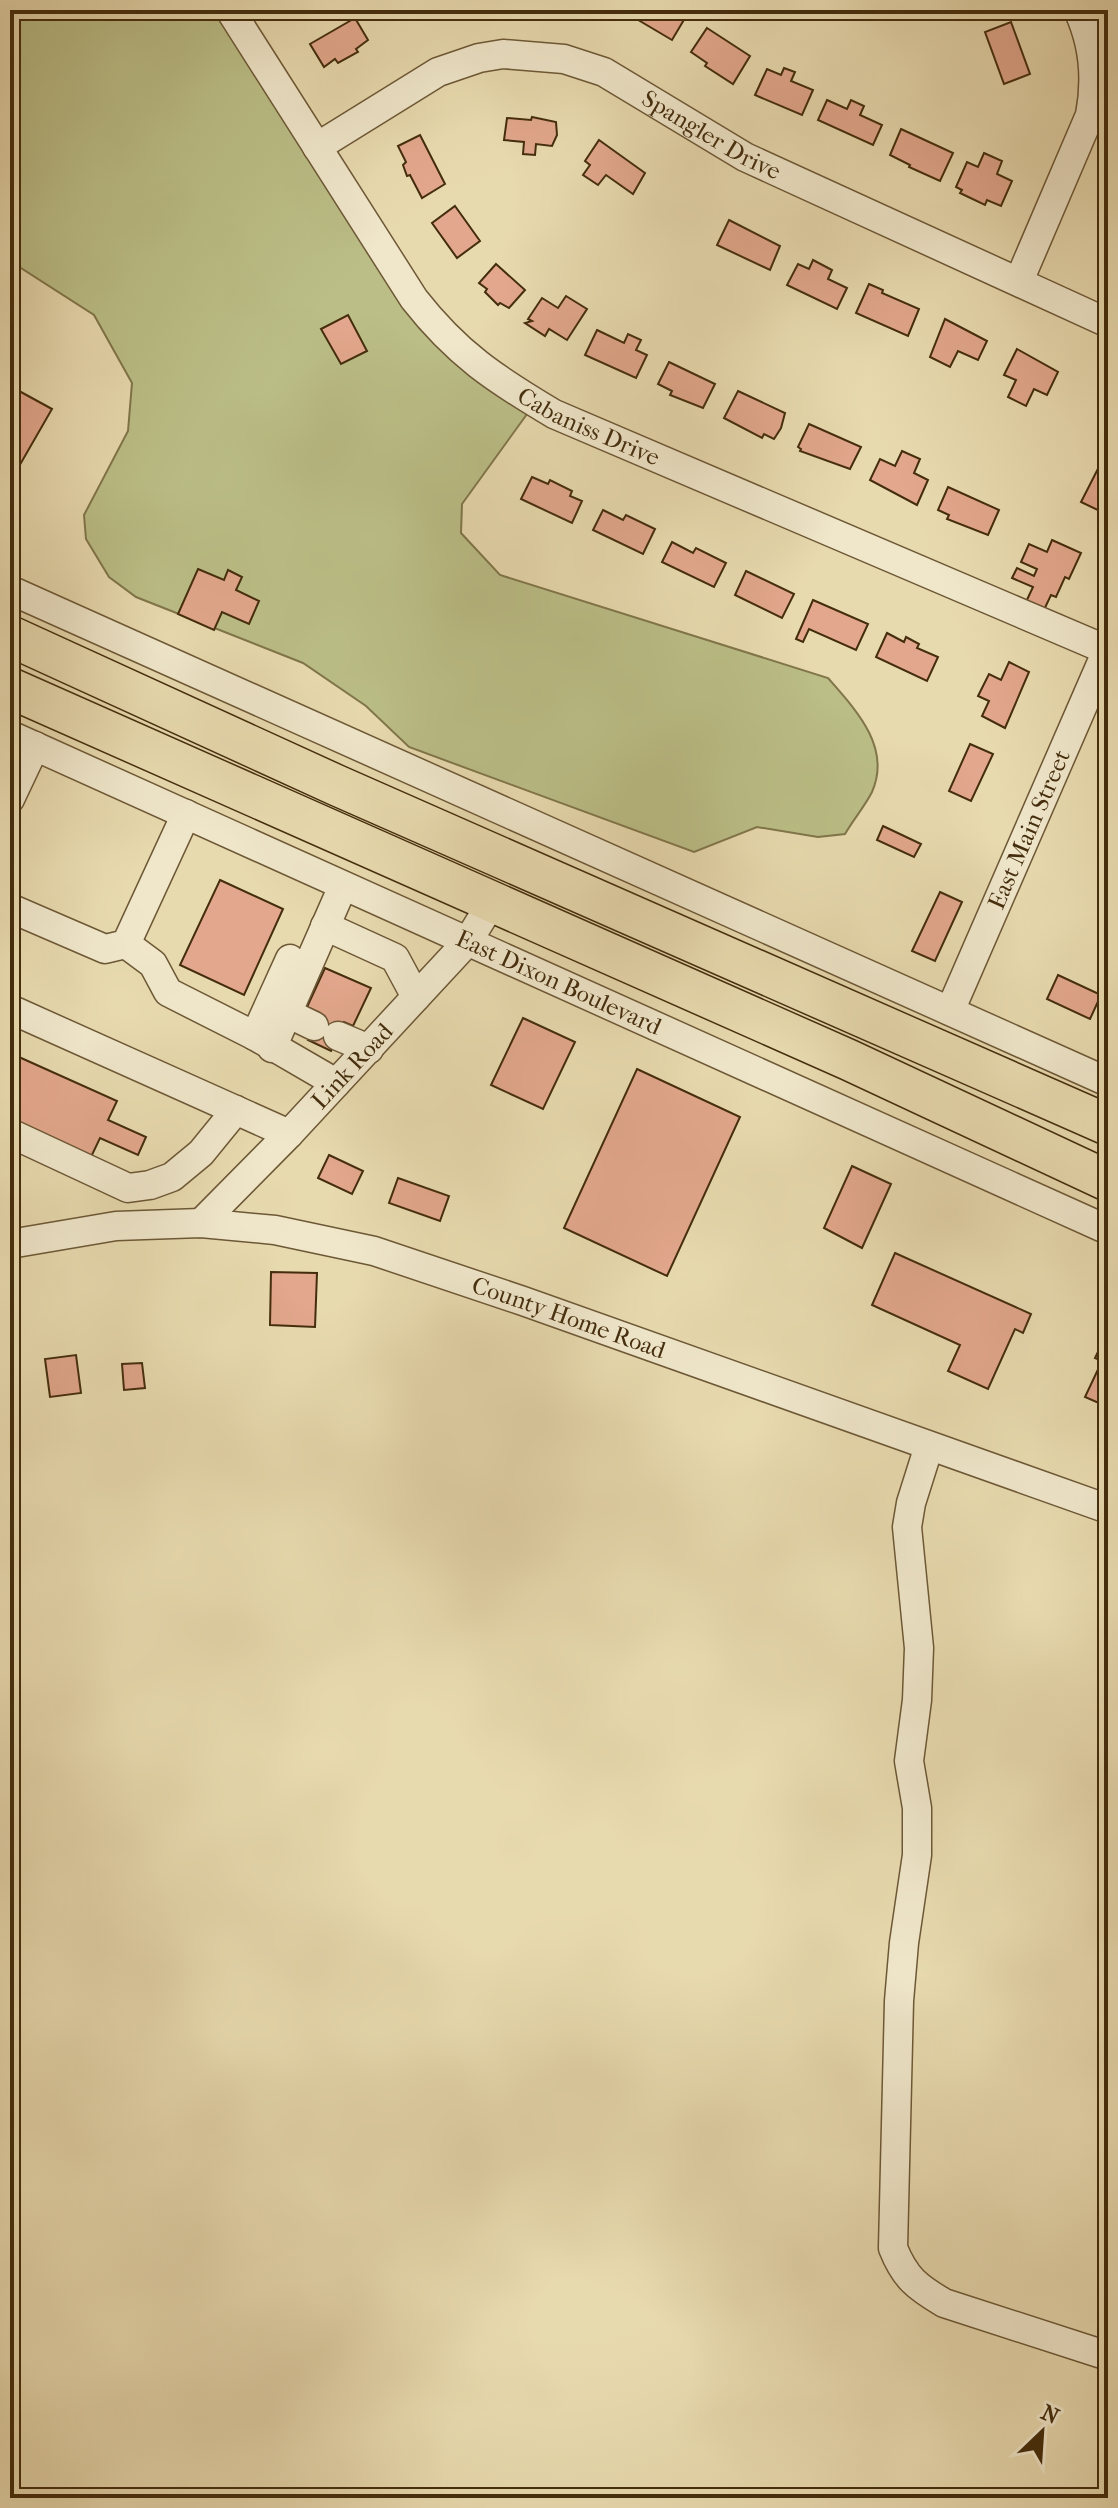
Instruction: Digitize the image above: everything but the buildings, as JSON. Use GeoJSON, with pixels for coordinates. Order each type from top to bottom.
{"type":"FeatureCollection","features":[{"type":"Feature","properties":{"kind":"highway"},"geometry":{"type":"LineString","coordinates":[[10,636],[351,791],[1108,1125]]}},
{"type":"Feature","properties":{"kind":"highway"},"geometry":{"type":"LineString","coordinates":[[10,656],[56,657]]}},
{"type":"Feature","properties":{"kind":"highway","name":"East Dixon Boulevard"},"geometry":{"type":"LineString","coordinates":[[10,688],[849,1060],[1108,1181]]}},
{"type":"Feature","properties":{"kind":"highway"},"geometry":{"type":"LineString","coordinates":[[849,1060],[906,1067],[941,1079],[1096,1148],[1108,1148]]}},
{"type":"Feature","properties":{"kind":"street","name":"Cabaniss Drive"},"geometry":{"type":"LineString","coordinates":[[230,10],[414,299],[465,355],[519,394],[554,414],[1107,649]]}},
{"type":"Feature","properties":{"kind":"street"},"geometry":{"type":"LineString","coordinates":[[1019,281],[1090,115],[1095,70],[1078,10]]}},
{"type":"Feature","properties":{"kind":"street","name":"Spangler Drive"},"geometry":{"type":"LineString","coordinates":[[317,147],[438,72],[479,58],[503,54],[564,59],[604,72],[745,157],[1108,323]]}},
{"type":"Feature","properties":{"kind":"street"},"geometry":{"type":"LineString","coordinates":[[10,590],[1108,1082]]}},
{"type":"Feature","properties":{"kind":"street","name":"East Main Street"},"geometry":{"type":"LineString","coordinates":[[950,1011],[1107,649]]}},
{"type":"Feature","properties":{"kind":"street"},"geometry":{"type":"LineString","coordinates":[[10,799],[22,741]]}},
{"type":"Feature","properties":{"kind":"street","name":"East Dixon Boulevard"},"geometry":{"type":"LineString","coordinates":[[22,741],[186,814],[332,899],[468,941],[1108,1230]]}},
{"type":"Feature","properties":{"kind":"street"},"geometry":{"type":"LineString","coordinates":[[126,944],[186,814]]}},
{"type":"Feature","properties":{"kind":"street"},"geometry":{"type":"LineString","coordinates":[[332,899],[376,949],[395,958],[416,997]]}},
{"type":"Feature","properties":{"kind":"street"},"geometry":{"type":"LineString","coordinates":[[264,1042],[287,1013],[332,899]]}},
{"type":"Feature","properties":{"kind":"street"},"geometry":{"type":"LineString","coordinates":[[264,1042],[332,899]]}},
{"type":"Feature","properties":{"kind":"street","name":"Link Road"},"geometry":{"type":"LineString","coordinates":[[201,1223],[289,1134],[468,941],[492,902]]}},
{"type":"Feature","properties":{"kind":"street"},"geometry":{"type":"LineString","coordinates":[[10,908],[105,949],[126,944],[153,964],[168,992],[336,1083]]}},
{"type":"Feature","properties":{"kind":"street"},"geometry":{"type":"LineString","coordinates":[[10,1009],[289,1134]]}},
{"type":"Feature","properties":{"kind":"street"},"geometry":{"type":"LineString","coordinates":[[287,1013],[369,1049]]}},
{"type":"Feature","properties":{"kind":"street"},"geometry":{"type":"LineString","coordinates":[[10,1133],[128,1188],[150,1185],[172,1177],[201,1153],[236,1110]]}},
{"type":"Feature","properties":{"kind":"street"},"geometry":{"type":"LineString","coordinates":[[116,1226],[128,1188]]}},
{"type":"Feature","properties":{"kind":"street","name":"County Home Road"},"geometry":{"type":"LineString","coordinates":[[10,1244],[116,1226],[201,1223],[275,1230],[374,1251],[538,1306],[1108,1509]]}},
{"type":"Feature","properties":{"kind":"street"},"geometry":{"type":"LineString","coordinates":[[929,1446],[911,1503],[907,1527],[919,1648],[917,1700],[909,1761],[917,1808],[917,1855],[899,2001],[893,2248],[905,2275],[923,2291],[944,2303],[1108,2356]]}},
{"type":"Feature","properties":{"kind":"green space"},"geometry":{"type":"Polygon","coordinates":[[[10,10],[230,10],[414,299],[535,403],[462,504],[461,533],[500,575],[828,678],[868,730],[877,760],[872,792],[845,834],[818,837],[757,827],[694,852],[409,747],[366,706],[303,663],[136,597],[109,577],[86,539],[84,515],[128,431],[132,383],[94,315],[10,261],[10,10]]]}}]}
